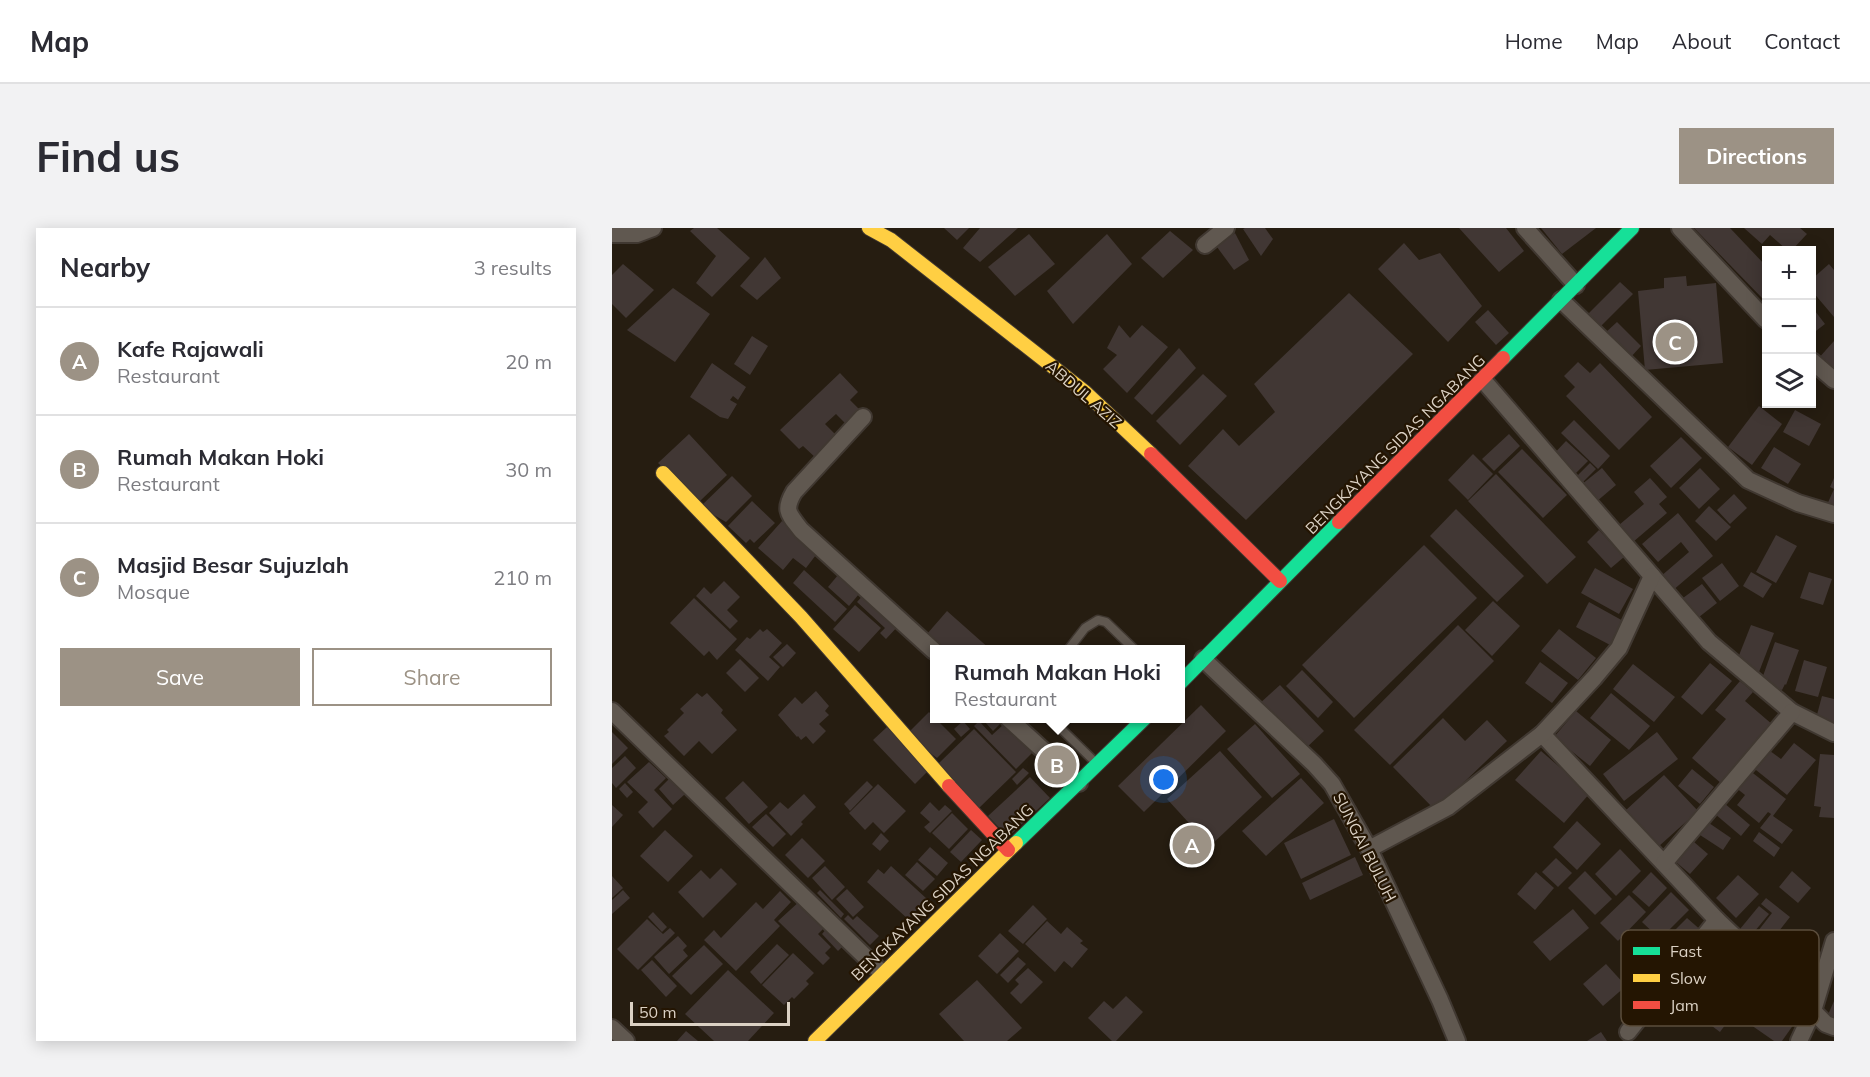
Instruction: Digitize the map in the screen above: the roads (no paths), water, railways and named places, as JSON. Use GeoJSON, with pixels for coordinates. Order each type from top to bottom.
{"type":"FeatureCollection","features":[{"type":"Feature","properties":{"kind":"main road","name":"ABDUL AZIZ"},"geometry":{"type":"LineString","coordinates":[[869,228],[900,247],[1085,392],[1173,474],[1280,581]]}},
{"type":"Feature","properties":{"kind":"main road","name":"BENGKAYANG SIDAS NGABANG"},"geometry":{"type":"LineString","coordinates":[[1185,678],[1632,228]]}},
{"type":"Feature","properties":{"kind":"main road"},"geometry":{"type":"LineString","coordinates":[[663,473],[801,617],[931,767],[1008,850]]}},
{"type":"Feature","properties":{"kind":"main road","name":"BENGKAYANG SIDAS NGABANG"},"geometry":{"type":"LineString","coordinates":[[815,1041],[1140,723]]}},
{"type":"Feature","properties":{"kind":"street"},"geometry":{"type":"LineString","coordinates":[[612,234],[637,234],[653,228]]}},
{"type":"Feature","properties":{"kind":"street"},"geometry":{"type":"LineString","coordinates":[[1205,245],[1226,228]]}},
{"type":"Feature","properties":{"kind":"street"},"geometry":{"type":"LineString","coordinates":[[1525,228],[1576,285]]}},
{"type":"Feature","properties":{"kind":"street"},"geometry":{"type":"LineString","coordinates":[[1680,228],[1762,315]]}},
{"type":"Feature","properties":{"kind":"street"},"geometry":{"type":"LineString","coordinates":[[1561,300],[1748,480],[1798,503],[1834,514]]}},
{"type":"Feature","properties":{"kind":"street"},"geometry":{"type":"LineString","coordinates":[[1816,364],[1834,380]]}},
{"type":"Feature","properties":{"kind":"street"},"geometry":{"type":"LineString","coordinates":[[1483,380],[1709,642],[1792,712],[1834,734]]}},
{"type":"Feature","properties":{"kind":"street"},"geometry":{"type":"LineString","coordinates":[[863,417],[794,492],[787,510],[801,530],[930,647]]}},
{"type":"Feature","properties":{"kind":"street"},"geometry":{"type":"LineString","coordinates":[[1369,849],[1448,807],[1542,734],[1594,678],[1618,648],[1652,576]]}},
{"type":"Feature","properties":{"kind":"street","name":"SUNGAI BULUH"},"geometry":{"type":"LineString","coordinates":[[1203,659],[1324,774],[1341,797],[1369,849],[1436,991],[1456,1041]]}},
{"type":"Feature","properties":{"kind":"street"},"geometry":{"type":"LineString","coordinates":[[612,711],[882,973]]}},
{"type":"Feature","properties":{"kind":"street"},"geometry":{"type":"LineString","coordinates":[[1664,863],[1792,712]]}},
{"type":"Feature","properties":{"kind":"street"},"geometry":{"type":"LineString","coordinates":[[1013,723],[1079,783]]}},
{"type":"Feature","properties":{"kind":"street"},"geometry":{"type":"LineString","coordinates":[[1542,734],[1728,930]]}},
{"type":"Feature","properties":{"kind":"street"},"geometry":{"type":"LineString","coordinates":[[1709,930],[1717,920]]}},
{"type":"Feature","properties":{"kind":"street"},"geometry":{"type":"LineString","coordinates":[[1819,991],[1834,941]]}},
{"type":"Feature","properties":{"kind":"street"},"geometry":{"type":"LineString","coordinates":[[1819,1017],[1826,1024],[1834,1027]]}},
{"type":"Feature","properties":{"kind":"street"},"geometry":{"type":"LineString","coordinates":[[1628,1032],[1633,1026]]}},
{"type":"Feature","properties":{"kind":"street"},"geometry":{"type":"LineString","coordinates":[[1799,1041],[1806,1026]]}},
{"type":"Feature","properties":{"kind":"street"},"geometry":{"type":"LineString","coordinates":[[612,1028],[626,1041]]}},
{"type":"Feature","properties":{"kind":"lane"},"geometry":{"type":"LineString","coordinates":[[1072,645],[1085,628],[1098,620],[1106,622],[1131,645]]}},
{"type":"Feature","properties":{"kind":"lane"},"geometry":{"type":"LineString","coordinates":[[1055,723],[1098,765]]}},
{"type":"Feature","properties":{"kind":"place","name":"Masjid Besar Sujuzlah"},"geometry":{"type":"Point","coordinates":[1675,342]}},
{"type":"Feature","properties":{"kind":"place","name":"Rumah Makan Hoki"},"geometry":{"type":"Point","coordinates":[1057,765]}},
{"type":"Feature","properties":{"kind":"place","name":"Kafe Rajawali"},"geometry":{"type":"Point","coordinates":[1192,845]}}]}
